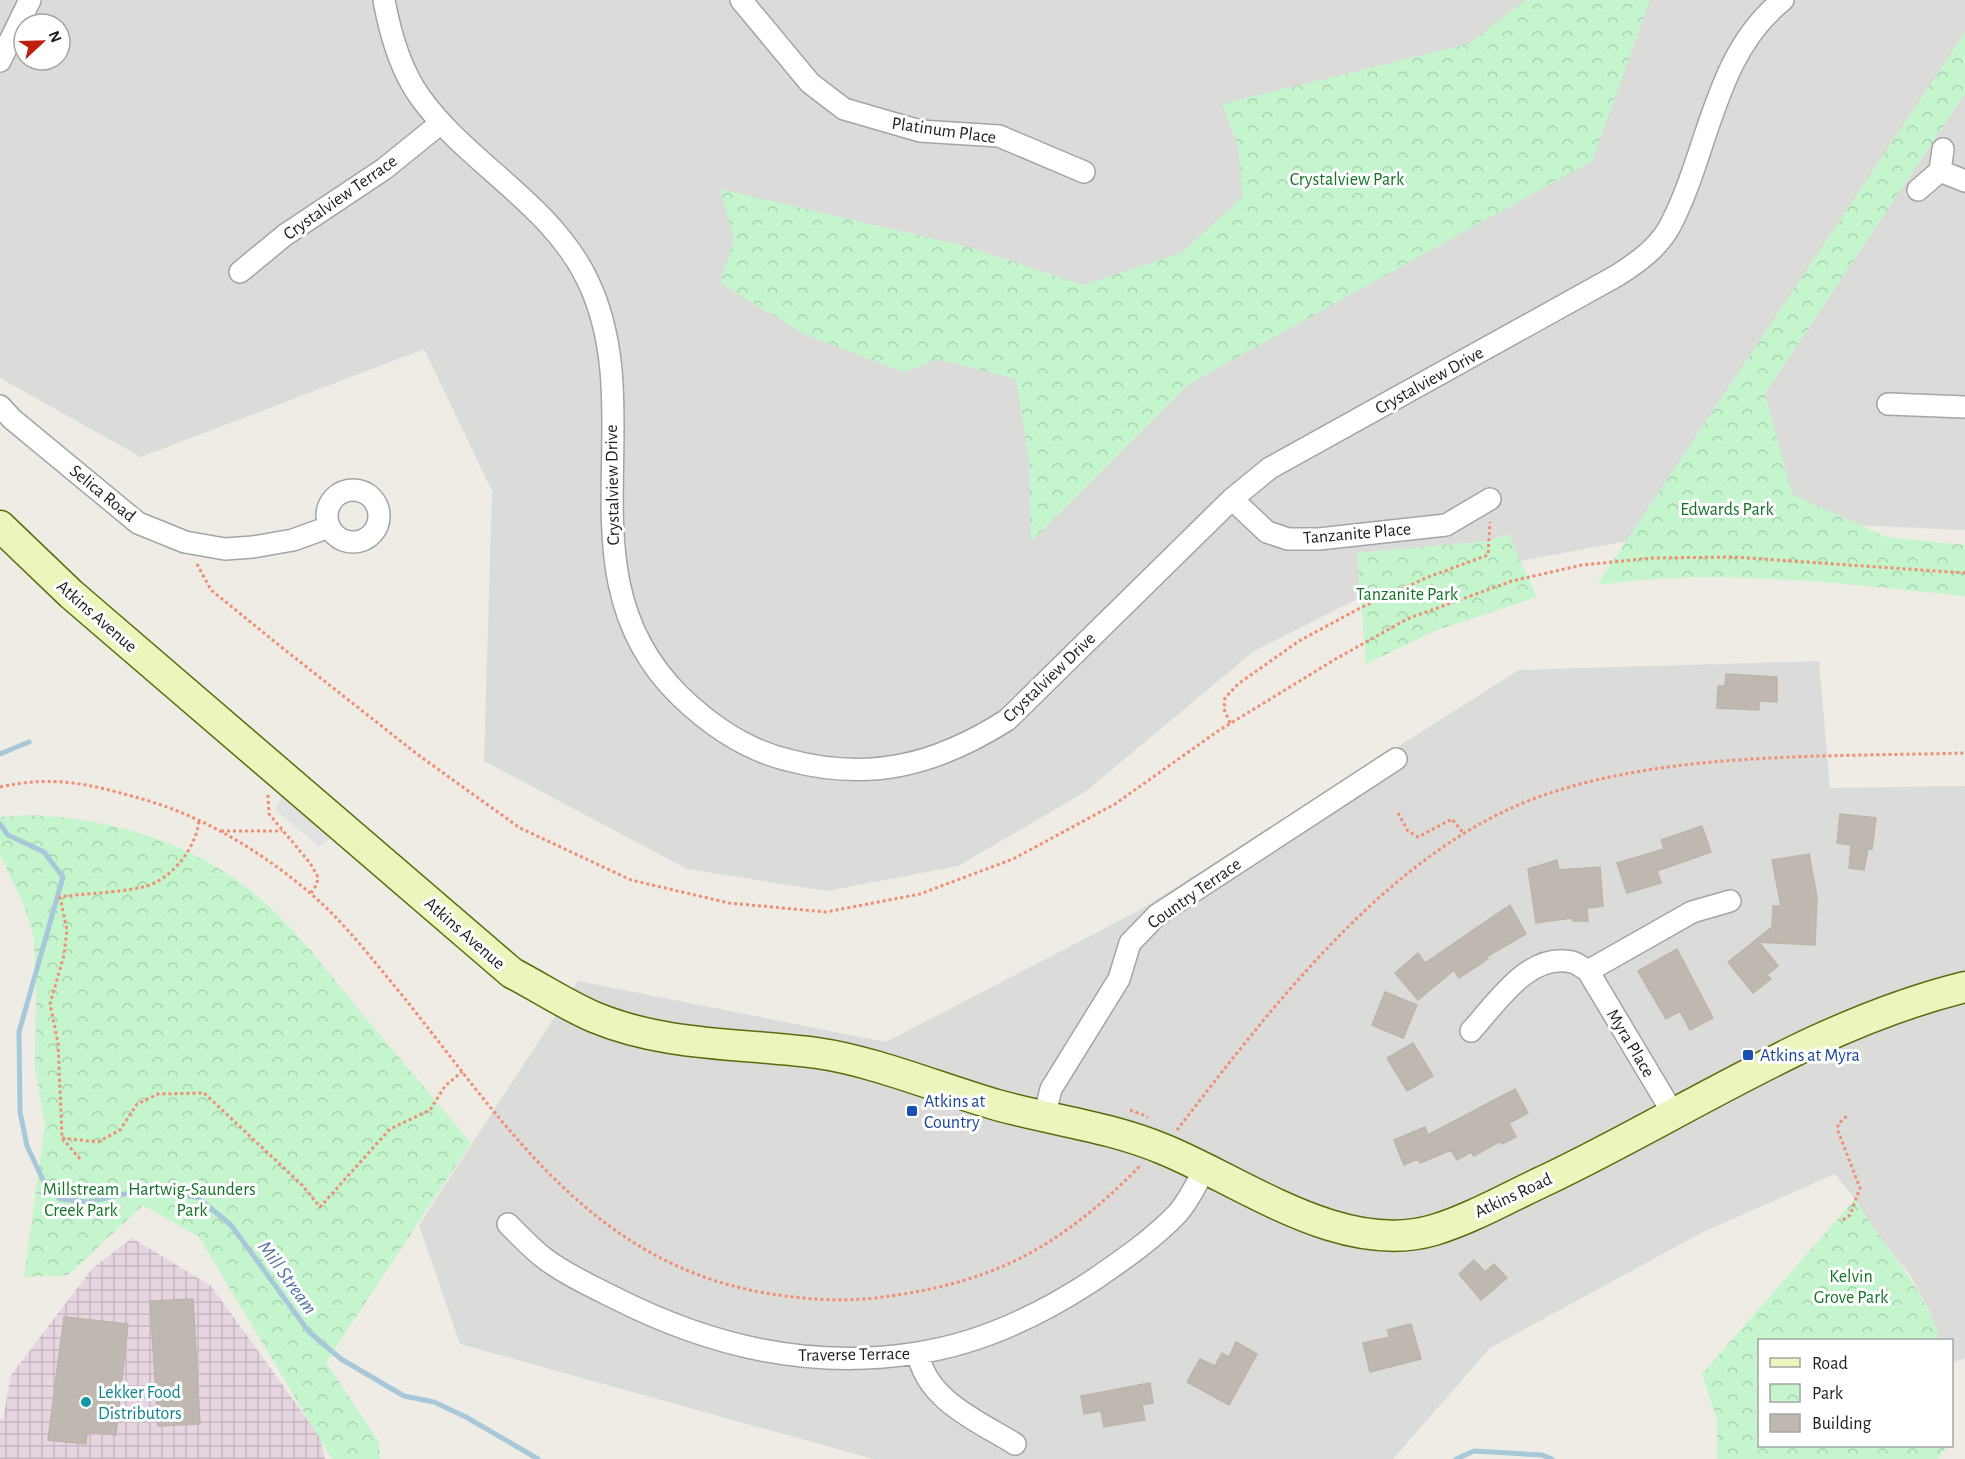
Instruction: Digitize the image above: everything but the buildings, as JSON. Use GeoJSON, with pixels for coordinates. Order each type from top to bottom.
{"type":"FeatureCollection","features":[{"type":"Feature","properties":{"kind":"street"},"geometry":{"type":"LineString","coordinates":[[0,61],[30,0]]}},
{"type":"Feature","properties":{"kind":"street","name":"Crystalview Drive"},"geometry":{"type":"LineString","coordinates":[[384,0],[387,20],[401,63],[419,95],[441,123],[557,232],[587,279],[605,329],[611,383],[611,544],[621,598],[642,648],[669,685],[699,715],[728,735],[769,756],[815,767],[854,771],[903,766],[936,758],[974,741],[1007,720],[1232,499],[1270,468],[1618,275],[1642,259],[1670,226],[1740,49],[1767,12],[1783,0]]}},
{"type":"Feature","properties":{"kind":"street","name":"Platinum Place"},"geometry":{"type":"LineString","coordinates":[[741,0],[810,83],[844,109],[920,130],[999,136],[1084,172]]}},
{"type":"Feature","properties":{"kind":"street","name":"Platinum Place"},"geometry":{"type":"LineString","coordinates":[[753,0],[763,25]]}},
{"type":"Feature","properties":{"kind":"street","name":"Crystalview Terrace"},"geometry":{"type":"LineString","coordinates":[[240,272],[285,235],[384,169],[441,123]]}},
{"type":"Feature","properties":{"kind":"street"},"geometry":{"type":"LineString","coordinates":[[1918,190],[1940,171],[1943,149]]}},
{"type":"Feature","properties":{"kind":"street"},"geometry":{"type":"LineString","coordinates":[[1940,171],[1965,181]]}},
{"type":"Feature","properties":{"kind":"street"},"geometry":{"type":"LineString","coordinates":[[1888,404],[1965,407]]}},
{"type":"Feature","properties":{"kind":"street","name":"Selica Road"},"geometry":{"type":"LineString","coordinates":[[0,406],[12,419],[138,523],[185,542],[225,549],[253,547],[293,540],[329,527]]}},
{"type":"Feature","properties":{"kind":"street","name":"Tanzanite Place"},"geometry":{"type":"LineString","coordinates":[[1232,499],[1268,532],[1288,539],[1446,525],[1490,499]]}},
{"type":"Feature","properties":{"kind":"street","name":"Atkins Avenue"},"geometry":{"type":"LineString","coordinates":[[0,526],[71,594],[512,973],[595,1018],[656,1036],[819,1054],[1044,1117]]}},
{"type":"Feature","properties":{"kind":"street","name":"Country Terrace"},"geometry":{"type":"LineString","coordinates":[[1044,1117],[1052,1089],[1119,979],[1130,943],[1150,922],[1396,759]]}},
{"type":"Feature","properties":{"kind":"street"},"geometry":{"type":"LineString","coordinates":[[1471,1031],[1523,975],[1547,963],[1572,962],[1588,971],[1692,912],[1730,901]]}},
{"type":"Feature","properties":{"kind":"street","name":"Myra Place"},"geometry":{"type":"LineString","coordinates":[[1588,971],[1674,1115]]}},
{"type":"Feature","properties":{"kind":"street","name":"Atkins Road"},"geometry":{"type":"LineString","coordinates":[[1044,1117],[1160,1147],[1322,1223],[1379,1236],[1432,1231],[1562,1172],[1674,1115],[1744,1074],[1788,1053],[1866,1019],[1965,987]]}},
{"type":"Feature","properties":{"kind":"street","name":"Traverse Terrace"},"geometry":{"type":"LineString","coordinates":[[507,1224],[544,1258],[616,1299],[689,1332],[733,1345],[789,1355],[844,1358],[918,1353],[988,1333],[1031,1316],[1121,1262],[1178,1213],[1205,1168]]}},
{"type":"Feature","properties":{"kind":"street"},"geometry":{"type":"LineString","coordinates":[[918,1353],[921,1369],[934,1390],[1015,1444]]}},
{"type":"Feature","properties":{"kind":"path"},"geometry":{"type":"LineString","coordinates":[[1230,723],[1224,709],[1225,698],[1238,684],[1299,641],[1362,607],[1428,577],[1488,555],[1490,499]]}},
{"type":"Feature","properties":{"kind":"path"},"geometry":{"type":"LineString","coordinates":[[1612,562],[1653,558],[1733,557],[1965,573]]}},
{"type":"Feature","properties":{"kind":"path"},"geometry":{"type":"LineString","coordinates":[[1174,1134],[1274,1010],[1344,932],[1392,885],[1464,834],[1500,814],[1545,795],[1653,770],[1721,763],[1965,753]]}},
{"type":"Feature","properties":{"kind":"path"},"geometry":{"type":"LineString","coordinates":[[0,787],[51,780],[72,782],[127,794],[199,820],[220,831],[293,879],[328,910],[370,956],[540,1166],[569,1194],[622,1236],[674,1266],[702,1278],[730,1287],[802,1299],[850,1300],[900,1295],[966,1281],[1007,1267],[1038,1251],[1083,1220],[1148,1159]]}},
{"type":"Feature","properties":{"kind":"path"},"geometry":{"type":"LineString","coordinates":[[1398,813],[1408,831],[1418,837],[1452,819],[1464,834]]}},
{"type":"Feature","properties":{"kind":"path"},"geometry":{"type":"LineString","coordinates":[[80,1159],[62,1138],[58,1043],[50,1004],[64,955],[66,930],[60,897],[145,887],[177,867],[198,834],[199,820]]}},
{"type":"Feature","properties":{"kind":"path"},"geometry":{"type":"LineString","coordinates":[[220,831],[282,831]]}},
{"type":"Feature","properties":{"kind":"path"},"geometry":{"type":"LineString","coordinates":[[62,1138],[98,1142],[120,1130],[136,1104],[158,1094],[204,1093],[302,1185],[320,1207],[390,1129],[430,1110],[445,1086],[463,1071]]}},
{"type":"Feature","properties":{"kind":"path"},"geometry":{"type":"LineString","coordinates":[[1843,1220],[1850,1215],[1860,1188],[1838,1131],[1838,1124],[1848,1115]]}},
{"type":"Feature","properties":{"kind":"shaded area"},"geometry":{"type":"Polygon","coordinates":[[[0,0],[1965,0],[1965,530],[1741,520],[1520,561],[1508,534],[1489,541],[1357,553],[1361,597],[1254,651],[1085,792],[958,866],[827,891],[687,869],[484,761],[492,491],[424,349],[141,457],[0,378],[0,0]]]}},
{"type":"Feature","properties":{"kind":"shaded area"},"geometry":{"type":"Polygon","coordinates":[[[1819,661],[1830,788],[1965,786],[1965,1358],[1953,1363],[1953,1339],[1940,1339],[1929,1310],[1910,1275],[1874,1230],[1855,1199],[1835,1174],[1703,1232],[1490,1348],[1393,1459],[873,1459],[460,1344],[419,1225],[578,981],[886,1042],[1140,910],[1519,670],[1819,661]]]}},
{"type":"Feature","properties":{"kind":"shaded area"},"geometry":{"type":"Polygon","coordinates":[[[284,792],[333,837],[319,846],[275,810],[284,792]]]}},
{"type":"Feature","properties":{"kind":"shaded area"},"geometry":{"type":"Polygon","coordinates":[[[132,1238],[211,1286],[320,1437],[325,1459],[0,1459],[0,1419],[3,1419],[11,1375],[92,1269],[132,1238]]]}},
{"type":"Feature","properties":{"kind":"green space","name":"Crystalview Park"},"geometry":{"type":"Polygon","coordinates":[[[1526,0],[1650,0],[1592,161],[1189,384],[1031,542],[1029,460],[1016,379],[937,359],[904,372],[804,334],[720,283],[734,239],[720,189],[969,247],[1083,285],[1181,253],[1243,197],[1238,146],[1222,104],[1468,44],[1526,0]]]}},
{"type":"Feature","properties":{"kind":"green space","name":"Edwards Park"},"geometry":{"type":"Polygon","coordinates":[[[1965,32],[1965,94],[1765,394],[1792,494],[1886,537],[1965,545],[1965,596],[1827,582],[1735,577],[1689,577],[1597,585],[1965,32]]]}},
{"type":"Feature","properties":{"kind":"green space","name":"Tanzanite Park"},"geometry":{"type":"Polygon","coordinates":[[[1508,534],[1537,597],[1437,630],[1366,664],[1357,553],[1489,541],[1508,534]]]}},
{"type":"Feature","properties":{"kind":"green space"},"geometry":{"type":"Polygon","coordinates":[[[31,815],[99,823],[165,842],[196,856],[253,893],[279,916],[310,950],[471,1143],[326,1362],[379,1442],[380,1459],[332,1459],[199,1237],[143,1205],[68,1275],[24,1277],[45,1126],[35,1067],[34,937],[23,903],[0,855],[0,817],[31,815]]]}},
{"type":"Feature","properties":{"kind":"green space","name":"Kelvin Grove Park"},"geometry":{"type":"Polygon","coordinates":[[[1855,1199],[1913,1283],[1940,1339],[1758,1339],[1758,1447],[1946,1447],[1938,1459],[1717,1459],[1717,1420],[1702,1374],[1855,1199]]]}},
{"type":"Feature","properties":{"kind":"waterway"},"geometry":{"type":"LineString","coordinates":[[0,754],[29,742]]}},
{"type":"Feature","properties":{"kind":"waterway","name":"Mill Stream"},"geometry":{"type":"LineString","coordinates":[[0,824],[8,835],[44,852],[63,877],[19,1032],[20,1112],[27,1146],[44,1182],[60,1199],[88,1202],[134,1192],[197,1197],[231,1225],[309,1332],[341,1359],[404,1396],[434,1402],[466,1417],[538,1459]]}},
{"type":"Feature","properties":{"kind":"waterway","name":"Mill Stream"},"geometry":{"type":"LineString","coordinates":[[1456,1459],[1474,1451],[1542,1455],[1552,1459]]}},
{"type":"Feature","properties":{"kind":"place","name":"Atkins at Myra"},"geometry":{"type":"Point","coordinates":[1748,1055]}},
{"type":"Feature","properties":{"kind":"place","name":"Atkins at Country"},"geometry":{"type":"Point","coordinates":[912,1111]}},
{"type":"Feature","properties":{"kind":"place","name":"Lekker Food Distributors"},"geometry":{"type":"Point","coordinates":[86,1402]}},
{"type":"Feature","properties":{"kind":"park label","name":"Millstream Creek Park"},"geometry":{"type":"Point","coordinates":[81,1199]}},
{"type":"Feature","properties":{"kind":"park label","name":"Hartwig-Saunders Park"},"geometry":{"type":"Point","coordinates":[192,1199]}}]}
